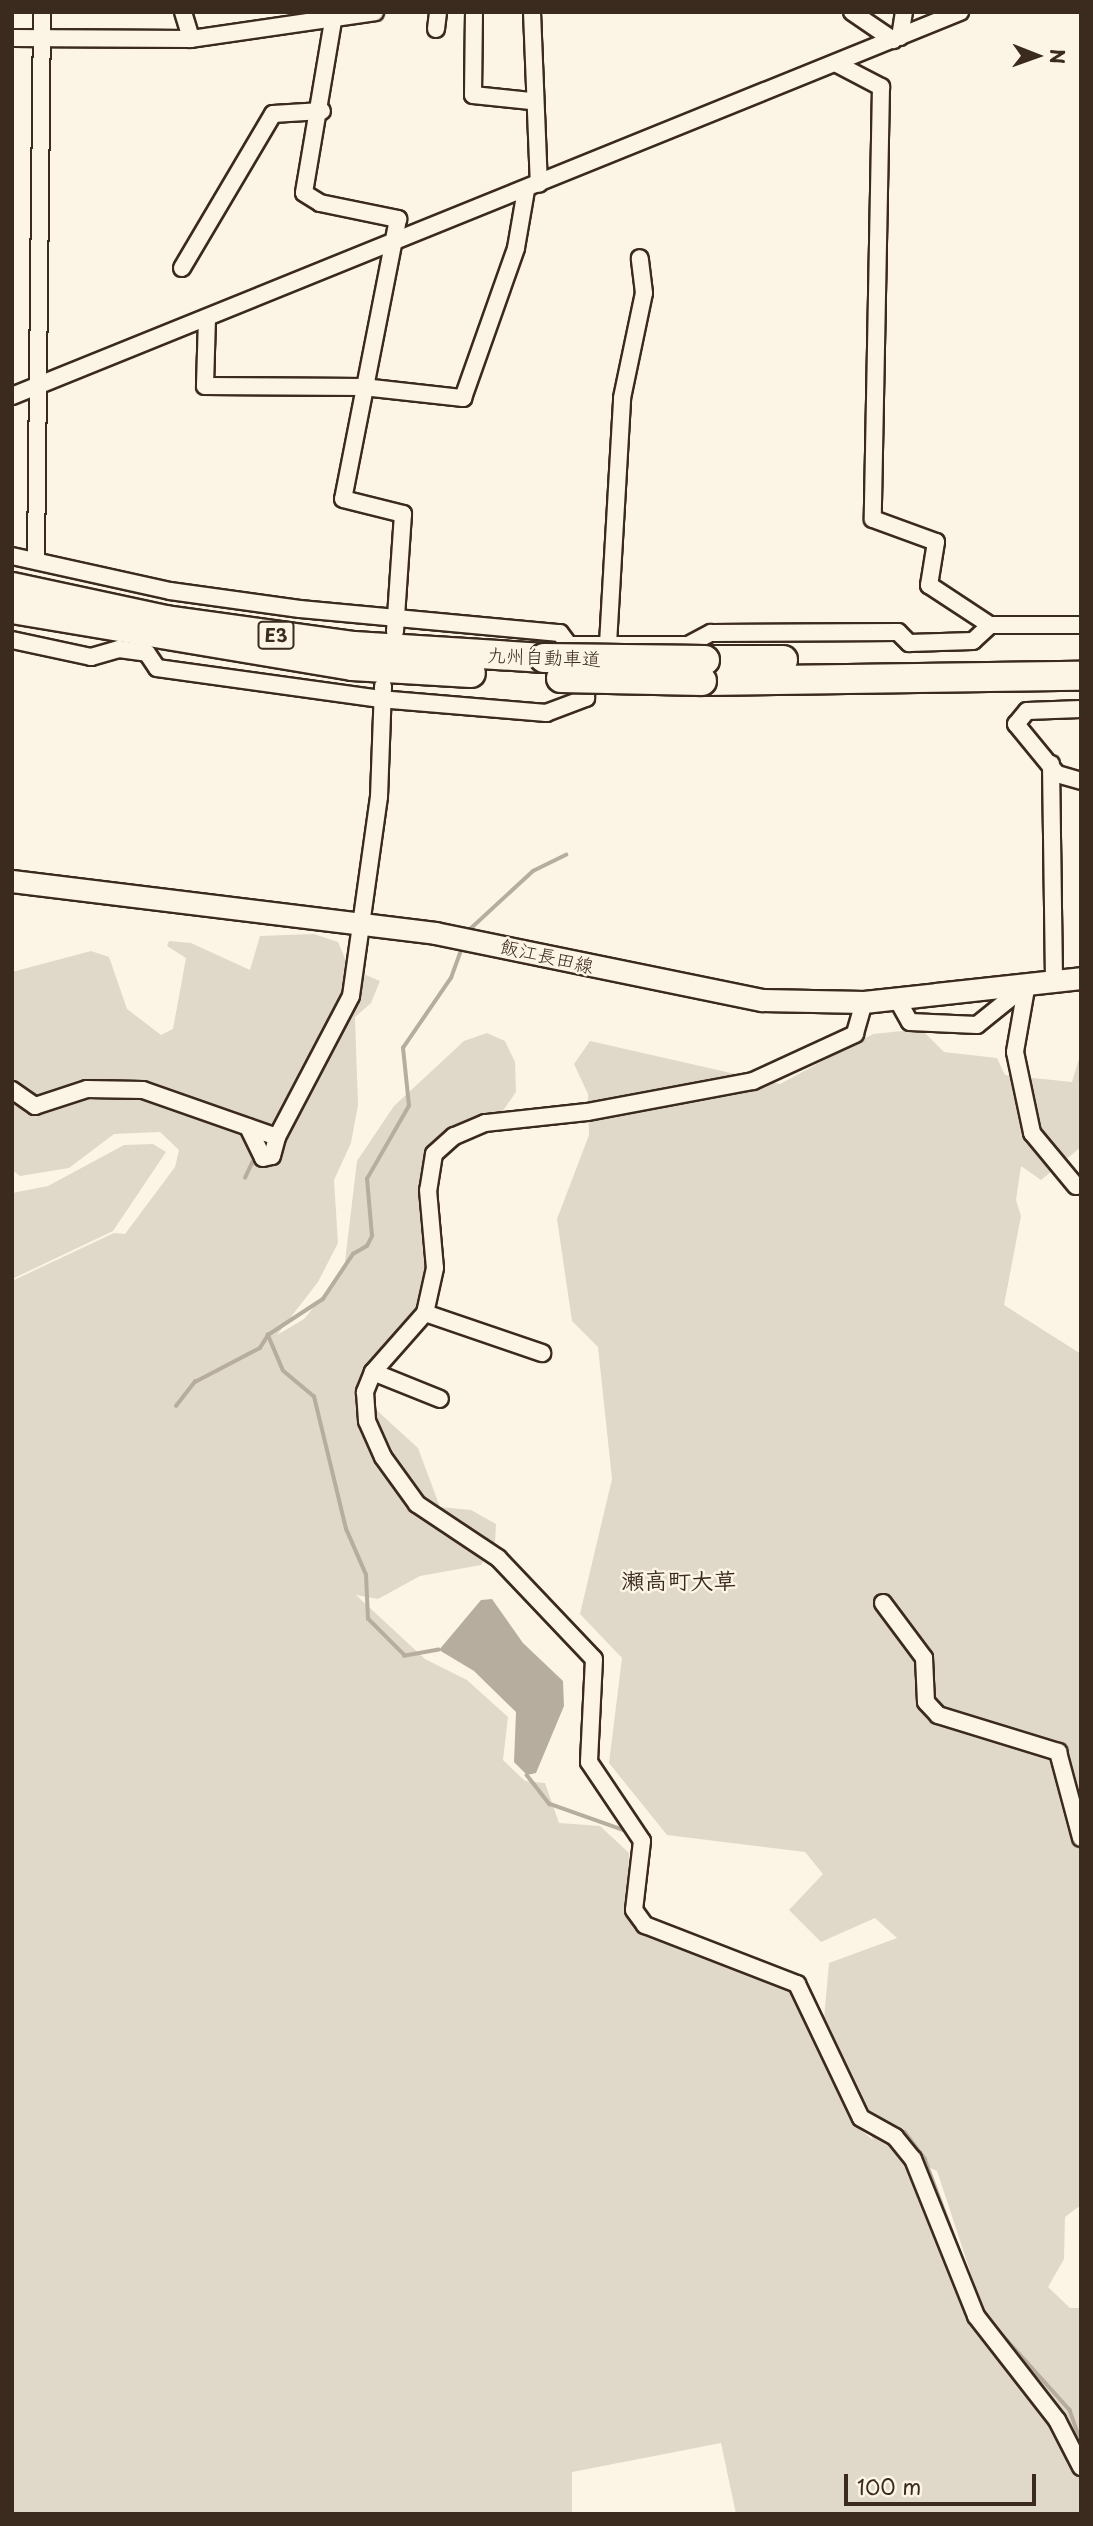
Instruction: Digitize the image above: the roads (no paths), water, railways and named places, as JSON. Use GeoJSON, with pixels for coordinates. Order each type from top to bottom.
{"type":"FeatureCollection","features":[{"type":"Feature","properties":{"kind":"highway","name":"九州自動車道"},"geometry":{"type":"LineString","coordinates":[[12,587],[166,620],[544,668]]}},
{"type":"Feature","properties":{"kind":"highway","name":"九州自動車道"},"geometry":{"type":"LineString","coordinates":[[12,609],[352,666],[891,669],[986,668],[1081,659]]}},
{"type":"Feature","properties":{"kind":"highway","name":"九州自動車道"},"geometry":{"type":"LineString","coordinates":[[986,668],[1081,676]]}},
{"type":"Feature","properties":{"kind":"main road","name":"飯江長田線"},"geometry":{"type":"LineString","coordinates":[[12,881],[472,939],[730,997],[864,1002],[1081,978]]}},
{"type":"Feature","properties":{"kind":"street"},"geometry":{"type":"LineString","coordinates":[[36,561],[43,12]]}},
{"type":"Feature","properties":{"kind":"street"},"geometry":{"type":"LineString","coordinates":[[183,12],[191,39]]}},
{"type":"Feature","properties":{"kind":"street"},"geometry":{"type":"LineString","coordinates":[[12,37],[191,39],[375,12]]}},
{"type":"Feature","properties":{"kind":"street"},"geometry":{"type":"LineString","coordinates":[[474,12],[473,95],[531,101]]}},
{"type":"Feature","properties":{"kind":"street"},"geometry":{"type":"LineString","coordinates":[[207,318],[205,386],[363,387],[463,398],[516,248],[532,187],[532,12]]}},
{"type":"Feature","properties":{"kind":"street"},"geometry":{"type":"LineString","coordinates":[[852,12],[896,38]]}},
{"type":"Feature","properties":{"kind":"street"},"geometry":{"type":"LineString","coordinates":[[896,38],[904,12]]}},
{"type":"Feature","properties":{"kind":"street"},"geometry":{"type":"LineString","coordinates":[[12,396],[960,12]]}},
{"type":"Feature","properties":{"kind":"street"},"geometry":{"type":"LineString","coordinates":[[338,18],[305,198],[398,219],[399,240],[363,387],[343,499],[403,514],[396,626]]}},
{"type":"Feature","properties":{"kind":"street"},"geometry":{"type":"LineString","coordinates":[[837,64],[881,87],[873,519],[936,542],[929,585],[990,625],[1081,625]]}},
{"type":"Feature","properties":{"kind":"street"},"geometry":{"type":"LineString","coordinates":[[182,268],[273,114],[322,111]]}},
{"type":"Feature","properties":{"kind":"street"},"geometry":{"type":"LineString","coordinates":[[608,644],[622,398],[644,293],[640,258]]}},
{"type":"Feature","properties":{"kind":"street"},"geometry":{"type":"LineString","coordinates":[[12,556],[170,591],[396,626],[560,633],[569,645],[688,645],[711,633],[898,632],[909,643],[973,641],[990,625]]}},
{"type":"Feature","properties":{"kind":"street"},"geometry":{"type":"LineString","coordinates":[[12,640],[91,657],[119,649],[147,653],[157,668],[546,713],[586,698],[587,645]]}},
{"type":"Feature","properties":{"kind":"street"},"geometry":{"type":"LineString","coordinates":[[248,1127],[263,1158],[272,1156],[277,1137],[351,996],[363,924],[366,855],[379,797],[381,692]]}},
{"type":"Feature","properties":{"kind":"street"},"geometry":{"type":"LineString","coordinates":[[1081,709],[1017,715],[1016,723],[1057,774],[1081,781]]}},
{"type":"Feature","properties":{"kind":"street"},"geometry":{"type":"LineString","coordinates":[[1051,764],[1054,979]]}},
{"type":"Feature","properties":{"kind":"street"},"geometry":{"type":"LineString","coordinates":[[897,999],[910,1022],[977,1025],[1027,983]]}},
{"type":"Feature","properties":{"kind":"street"},"geometry":{"type":"LineString","coordinates":[[1027,983],[1015,1052],[1032,1133],[1076,1186]]}},
{"type":"Feature","properties":{"kind":"street"},"geometry":{"type":"LineString","coordinates":[[864,1002],[855,1034],[753,1081],[587,1112],[485,1122],[454,1136],[434,1154],[432,1166],[435,1268],[425,1313],[373,1372],[365,1392],[367,1421],[383,1457],[418,1504],[498,1558],[594,1659],[589,1762],[642,1841],[635,1910],[645,1925],[797,1984],[861,2118],[895,2137],[913,2159],[976,2316],[1057,2420],[1081,2467]]}},
{"type":"Feature","properties":{"kind":"street"},"geometry":{"type":"LineString","coordinates":[[12,1090],[35,1106],[87,1089],[143,1090],[277,1137]]}},
{"type":"Feature","properties":{"kind":"street"},"geometry":{"type":"LineString","coordinates":[[425,1313],[542,1353]]}},
{"type":"Feature","properties":{"kind":"street"},"geometry":{"type":"LineString","coordinates":[[373,1372],[440,1399]]}},
{"type":"Feature","properties":{"kind":"street"},"geometry":{"type":"LineString","coordinates":[[883,1603],[924,1658],[926,1702],[939,1715],[1058,1752],[1081,1838]]}},
{"type":"Feature","properties":{"kind":"waterway"},"geometry":{"type":"LineString","coordinates":[[468,931],[533,871],[566,855]]}},
{"type":"Feature","properties":{"kind":"waterway"},"geometry":{"type":"LineString","coordinates":[[439,1650],[405,1656],[368,1619],[366,1575],[346,1529],[314,1397],[283,1371],[268,1335],[323,1299],[353,1254],[367,1246],[372,1236],[367,1179],[409,1106],[403,1048],[451,978],[463,945]]}},
{"type":"Feature","properties":{"kind":"waterway"},"geometry":{"type":"LineString","coordinates":[[245,1178],[252,1163]]}},
{"type":"Feature","properties":{"kind":"waterway"},"geometry":{"type":"LineString","coordinates":[[176,1406],[195,1382],[260,1348],[268,1335]]}},
{"type":"Feature","properties":{"kind":"waterway"},"geometry":{"type":"LineString","coordinates":[[527,1775],[550,1804],[629,1832]]}},
{"type":"Feature","properties":{"kind":"waterway"},"geometry":{"type":"LineString","coordinates":[[905,2132],[925,2159],[971,2282]]}},
{"type":"Feature","properties":{"kind":"waterway"},"geometry":{"type":"LineString","coordinates":[[986,2317],[1070,2410],[1081,2442]]}},
{"type":"Feature","properties":{"kind":"district","name":"瀬高町大草"},"geometry":{"type":"Point","coordinates":[679,1580]}}]}
